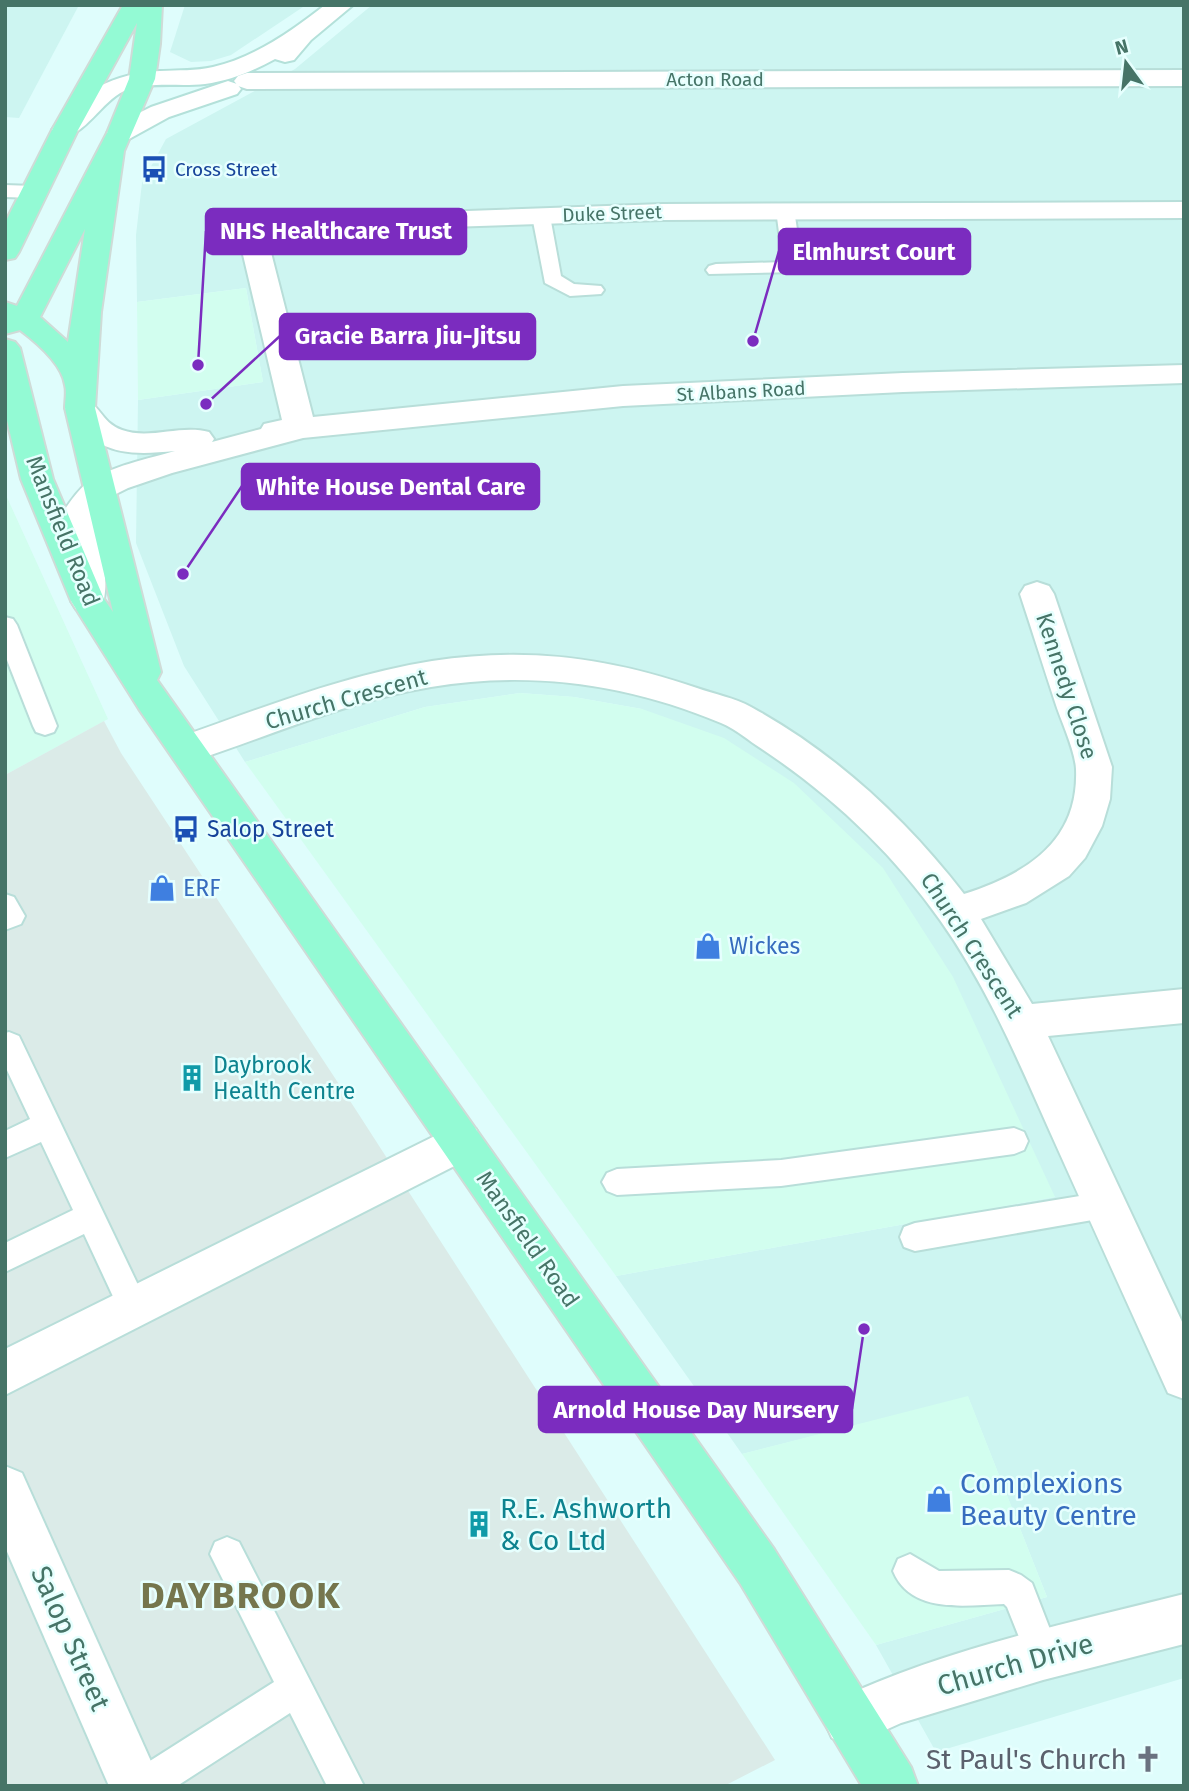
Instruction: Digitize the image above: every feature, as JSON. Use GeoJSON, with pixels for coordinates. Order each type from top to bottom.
{"type":"FeatureCollection","features":[{"type":"Feature","properties":{"kind":"highway"},"geometry":{"type":"LineString","coordinates":[[6,248],[65,130],[135,5]]}},
{"type":"Feature","properties":{"kind":"highway","name":"Mansfield Road"},"geometry":{"type":"LineString","coordinates":[[150,5],[148,44],[142,79],[116,143],[12,318],[63,352],[80,396],[99,490],[151,700]]}},
{"type":"Feature","properties":{"kind":"highway","name":"Mansfield Road"},"geometry":{"type":"LineString","coordinates":[[80,396],[94,258],[116,143]]}},
{"type":"Feature","properties":{"kind":"highway","name":"Mansfield Road"},"geometry":{"type":"LineString","coordinates":[[5,348],[37,479],[88,601],[151,700],[757,1566],[892,1786]]}},
{"type":"Feature","properties":{"kind":"highway"},"geometry":{"type":"LineString","coordinates":[[5,430],[15,450],[37,479]]}},
{"type":"Feature","properties":{"kind":"street"},"geometry":{"type":"LineString","coordinates":[[65,130],[104,92],[142,79],[193,79],[222,73],[246,64],[302,35],[341,5]]}},
{"type":"Feature","properties":{"kind":"street"},"geometry":{"type":"LineString","coordinates":[[116,143],[160,112],[247,81],[287,53],[302,35]]}},
{"type":"Feature","properties":{"kind":"street","name":"Acton Road"},"geometry":{"type":"LineString","coordinates":[[193,79],[1184,78]]}},
{"type":"Feature","properties":{"kind":"street","name":"Duke Street"},"geometry":{"type":"LineString","coordinates":[[300,429],[250,225],[785,210],[1184,210]]}},
{"type":"Feature","properties":{"kind":"street","name":"St Albans Road"},"geometry":{"type":"LineString","coordinates":[[80,396],[99,431],[133,442],[153,443],[451,411],[622,396],[1042,377],[1184,374]]}},
{"type":"Feature","properties":{"kind":"street","name":"St Albans Road"},"geometry":{"type":"LineString","coordinates":[[88,601],[86,554],[76,517],[99,490],[162,466],[300,429]]}},
{"type":"Feature","properties":{"kind":"street","name":"Kennedy Close"},"geometry":{"type":"LineString","coordinates":[[956,912],[1008,897],[1045,873],[1072,850],[1088,821],[1094,792],[1094,766],[1037,594]]}},
{"type":"Feature","properties":{"kind":"street","name":"Church Crescent"},"geometry":{"type":"LineString","coordinates":[[187,749],[372,687],[431,674],[488,668],[555,667],[643,683],[737,715],[818,768],[861,804],[917,861],[956,912],[1021,1022],[1184,1377]]}},
{"type":"Feature","properties":{"kind":"street"},"geometry":{"type":"LineString","coordinates":[[1021,1022],[1184,1006]]}},
{"type":"Feature","properties":{"kind":"street"},"geometry":{"type":"LineString","coordinates":[[5,1373],[461,1142]]}},
{"type":"Feature","properties":{"kind":"street","name":"Salop Street"},"geometry":{"type":"LineString","coordinates":[[5,1490],[136,1786]]}},
{"type":"Feature","properties":{"kind":"street","name":"Church Drive"},"geometry":{"type":"LineString","coordinates":[[850,1720],[894,1699],[1043,1655],[1184,1619]]}},
{"type":"Feature","properties":{"kind":"lane"},"geometry":{"type":"LineString","coordinates":[[5,191],[33,192]]}},
{"type":"Feature","properties":{"kind":"lane"},"geometry":{"type":"LineString","coordinates":[[716,270],[793,268],[785,210]]}},
{"type":"Feature","properties":{"kind":"lane"},"geometry":{"type":"LineString","coordinates":[[541,216],[552,279],[570,290],[594,290]]}},
{"type":"Feature","properties":{"kind":"lane"},"geometry":{"type":"LineString","coordinates":[[5,625],[45,726]]}},
{"type":"Feature","properties":{"kind":"lane"},"geometry":{"type":"LineString","coordinates":[[5,904],[12,916],[5,919]]}},
{"type":"Feature","properties":{"kind":"lane"},"geometry":{"type":"LineString","coordinates":[[5,1046],[9,1044],[134,1308]]}},
{"type":"Feature","properties":{"kind":"lane"},"geometry":{"type":"LineString","coordinates":[[5,1145],[47,1125]]}},
{"type":"Feature","properties":{"kind":"lane"},"geometry":{"type":"LineString","coordinates":[[617,1182],[782,1173],[1014,1141]]}},
{"type":"Feature","properties":{"kind":"lane"},"geometry":{"type":"LineString","coordinates":[[915,1237],[1104,1205]]}},
{"type":"Feature","properties":{"kind":"lane"},"geometry":{"type":"LineString","coordinates":[[5,1258],[90,1216]]}},
{"type":"Feature","properties":{"kind":"lane"},"geometry":{"type":"LineString","coordinates":[[227,1554],[346,1786]]}},
{"type":"Feature","properties":{"kind":"lane"},"geometry":{"type":"LineString","coordinates":[[910,1571],[934,1588],[1009,1587],[1020,1595],[1043,1655]]}},
{"type":"Feature","properties":{"kind":"lane"},"geometry":{"type":"LineString","coordinates":[[144,1786],[297,1688]]}},
{"type":"Feature","properties":{"kind":"shaded area"},"geometry":{"type":"Polygon","coordinates":[[[5,5],[79,5],[19,118],[5,117],[5,5]]]}},
{"type":"Feature","properties":{"kind":"shaded area"},"geometry":{"type":"Polygon","coordinates":[[[185,5],[306,5],[231,55],[211,61],[191,62],[170,52],[185,5]]]}},
{"type":"Feature","properties":{"kind":"shaded area"},"geometry":{"type":"Polygon","coordinates":[[[372,5],[1184,5],[1184,1678],[936,1752],[876,1645],[1047,1597],[968,1397],[742,1454],[616,1276],[1055,1197],[642,709],[574,697],[520,693],[425,707],[245,762],[184,666],[136,543],[138,400],[263,382],[246,288],[137,302],[136,235],[142,183],[166,139],[295,69],[372,5]]]}},
{"type":"Feature","properties":{"kind":"shaded area"},"geometry":{"type":"Polygon","coordinates":[[[246,288],[263,382],[138,400],[137,302],[246,288]]]}},
{"type":"Feature","properties":{"kind":"shaded area"},"geometry":{"type":"Polygon","coordinates":[[[5,493],[108,719],[5,775],[5,493]]]}},
{"type":"Feature","properties":{"kind":"shaded area"},"geometry":{"type":"Polygon","coordinates":[[[520,693],[574,697],[642,709],[724,738],[794,783],[883,868],[953,977],[1055,1197],[616,1276],[245,762],[425,707],[520,693]]]}},
{"type":"Feature","properties":{"kind":"shaded area"},"geometry":{"type":"Polygon","coordinates":[[[104,721],[121,753],[354,1107],[775,1760],[724,1786],[5,1786],[5,775],[104,721]]]}},
{"type":"Feature","properties":{"kind":"shaded area"},"geometry":{"type":"Polygon","coordinates":[[[968,1396],[1047,1597],[876,1645],[742,1454],[968,1396]]]}},
{"type":"Feature","properties":{"kind":"place","name":"Cross Street"},"geometry":{"type":"Point","coordinates":[154,169]}},
{"type":"Feature","properties":{"kind":"place","name":"Elmhurst Court"},"geometry":{"type":"Point","coordinates":[753,341]}},
{"type":"Feature","properties":{"kind":"place","name":"NHS Healthcare Trust"},"geometry":{"type":"Point","coordinates":[198,365]}},
{"type":"Feature","properties":{"kind":"place","name":"Gracie Barra Jiu-Jitsu"},"geometry":{"type":"Point","coordinates":[206,404]}},
{"type":"Feature","properties":{"kind":"place","name":"White House Dental Care"},"geometry":{"type":"Point","coordinates":[183,574]}},
{"type":"Feature","properties":{"kind":"place","name":"Salop Street"},"geometry":{"type":"Point","coordinates":[186,829]}},
{"type":"Feature","properties":{"kind":"place","name":"ERF"},"geometry":{"type":"Point","coordinates":[162,888]}},
{"type":"Feature","properties":{"kind":"place","name":"Wickes"},"geometry":{"type":"Point","coordinates":[708,946]}},
{"type":"Feature","properties":{"kind":"place","name":"Daybrook Health Centre"},"geometry":{"type":"Point","coordinates":[192,1078]}},
{"type":"Feature","properties":{"kind":"place","name":"Arnold House Day Nursery"},"geometry":{"type":"Point","coordinates":[864,1329]}},
{"type":"Feature","properties":{"kind":"place","name":"Complexions Beauty Centre"},"geometry":{"type":"Point","coordinates":[939,1499]}},
{"type":"Feature","properties":{"kind":"place","name":"R.E. Ashworth & Co Ltd"},"geometry":{"type":"Point","coordinates":[479,1524]}},
{"type":"Feature","properties":{"kind":"place","name":"St Paul's Church"},"geometry":{"type":"Point","coordinates":[1148,1759]}},
{"type":"Feature","properties":{"kind":"district","name":"DAYBROOK"},"geometry":{"type":"Point","coordinates":[241,1595]}}]}
